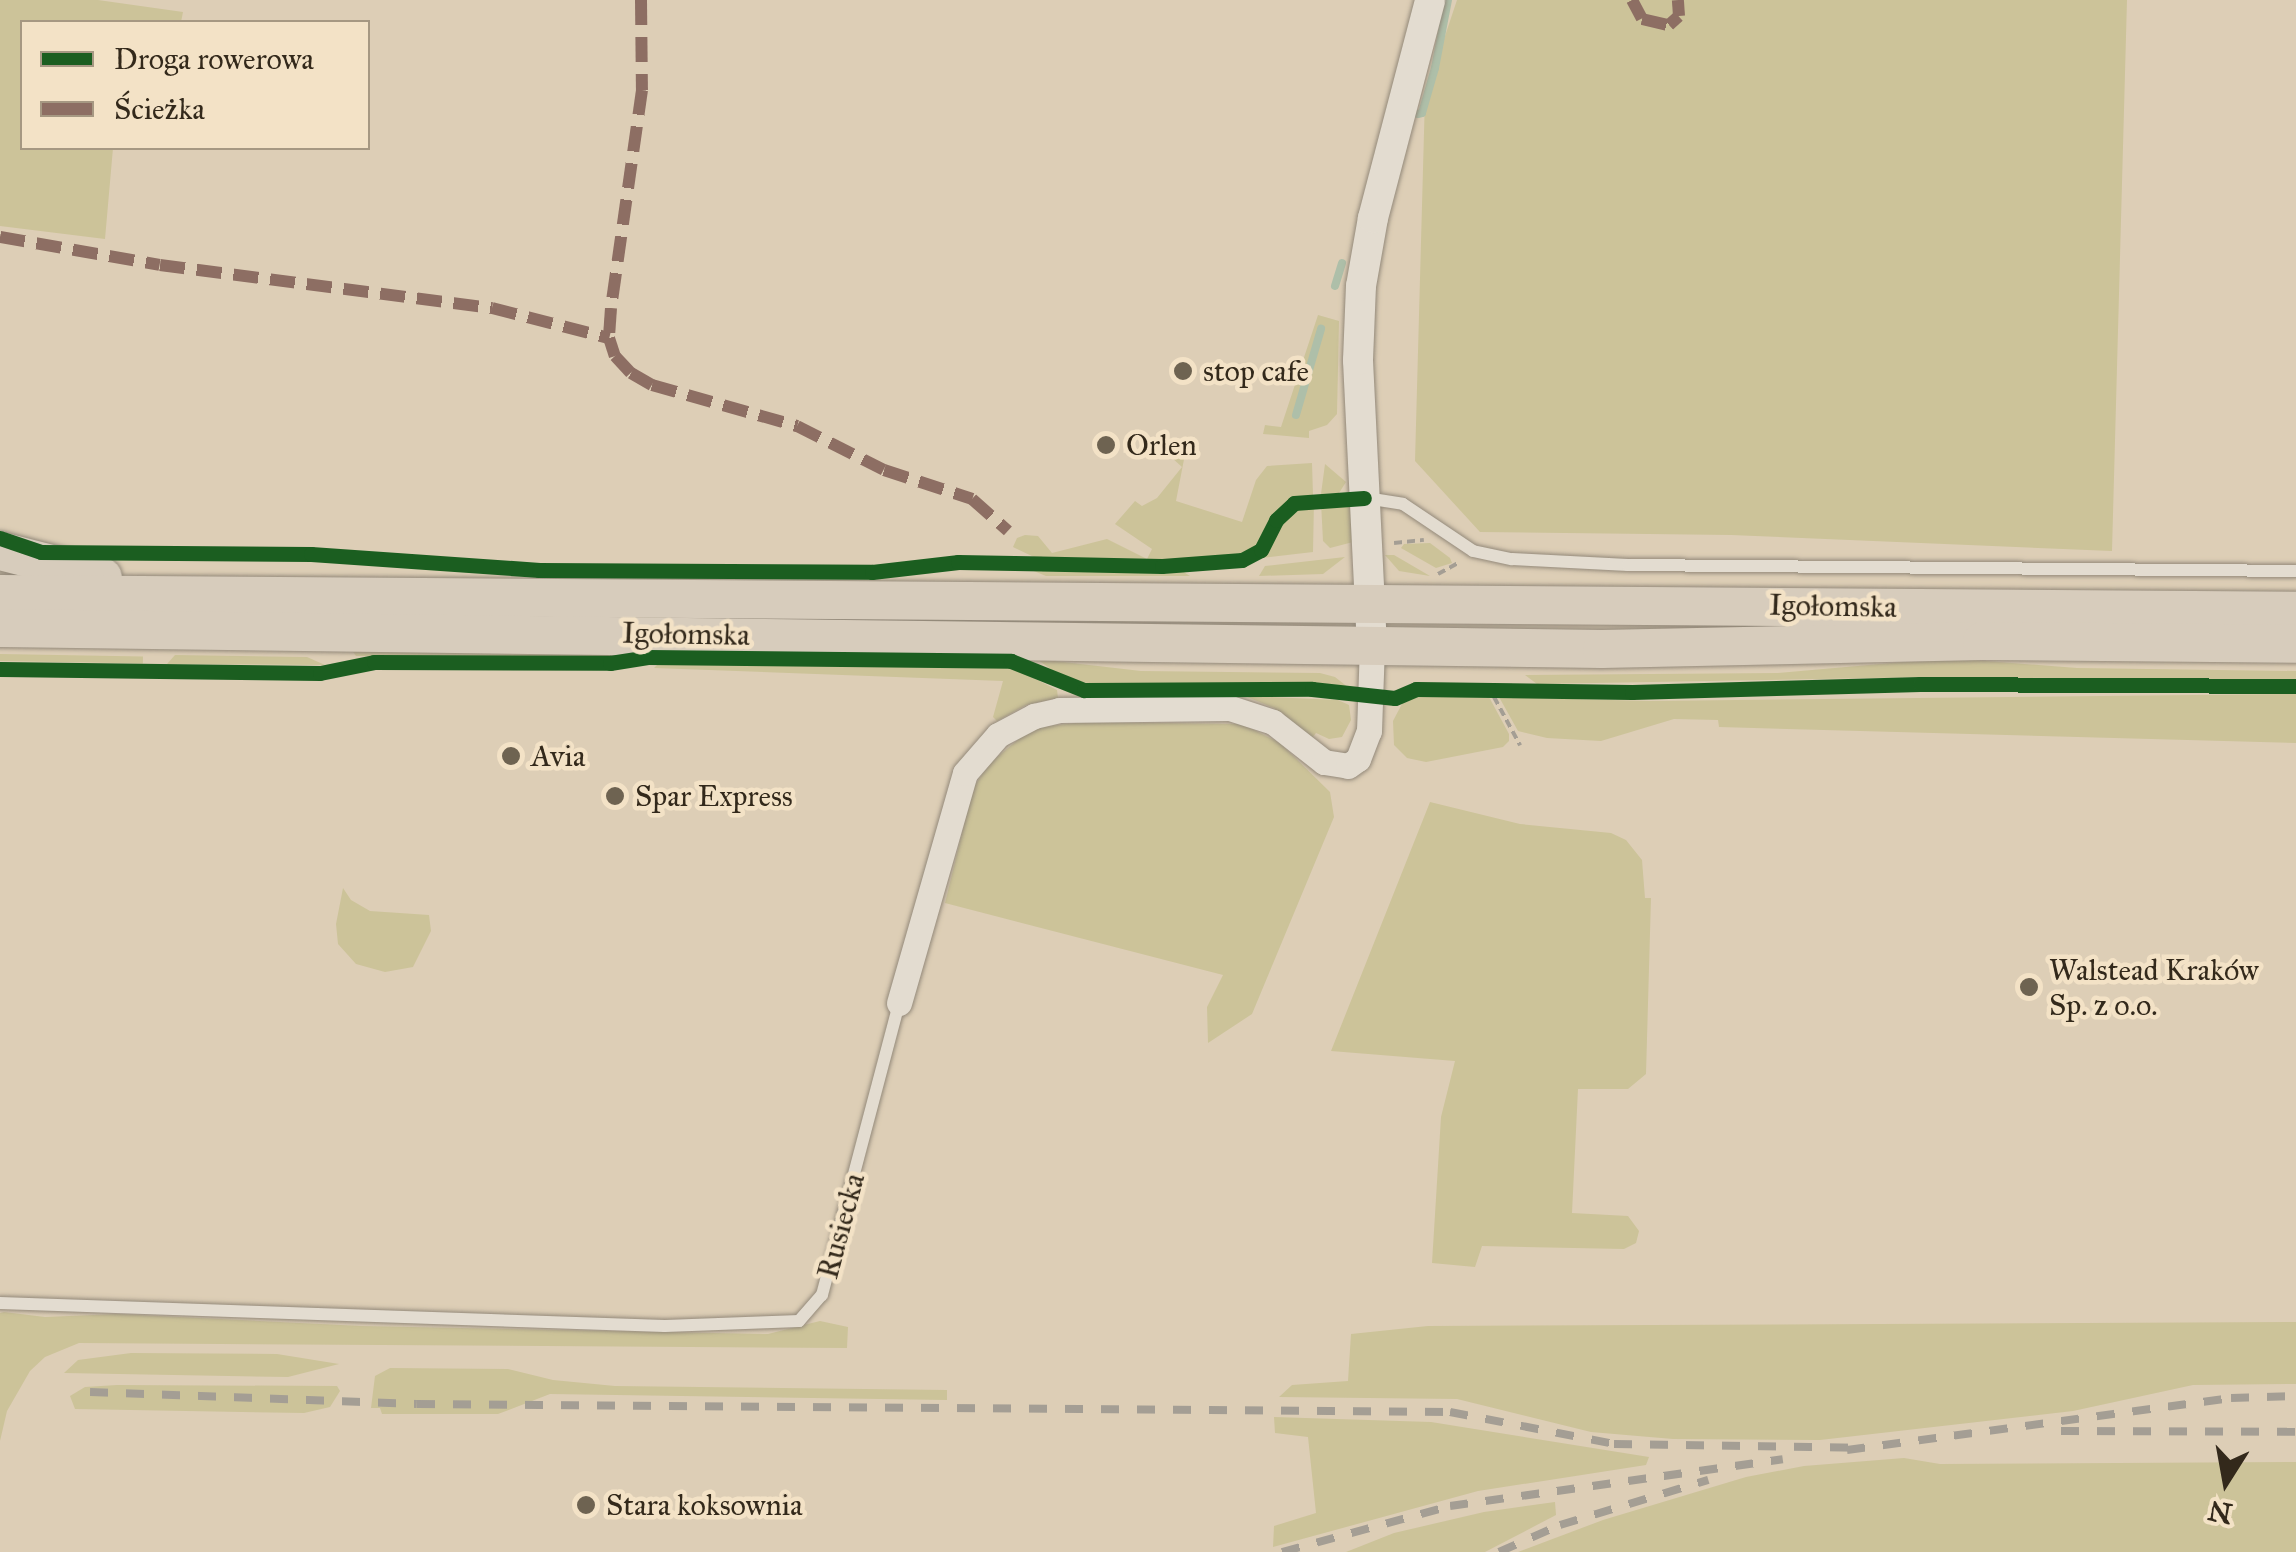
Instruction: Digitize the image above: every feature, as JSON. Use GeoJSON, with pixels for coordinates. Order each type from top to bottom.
{"type":"FeatureCollection","features":[{"type":"Feature","properties":{"kind":"main road"},"geometry":{"type":"LineString","coordinates":[[0,552],[75,573],[218,596]]}},
{"type":"Feature","properties":{"kind":"main road","name":"Igołomska"},"geometry":{"type":"LineString","coordinates":[[0,594],[2296,611]]}},
{"type":"Feature","properties":{"kind":"main road","name":"Igołomska"},"geometry":{"type":"LineString","coordinates":[[0,628],[712,634],[1638,649],[1963,641],[2296,644]]}},
{"type":"Feature","properties":{"kind":"street"},"geometry":{"type":"LineString","coordinates":[[1372,647],[1358,360],[1362,276],[1430,0]]}},
{"type":"Feature","properties":{"kind":"street","name":"Rusiecka"},"geometry":{"type":"LineString","coordinates":[[899,1003],[965,772],[978,753],[1017,723],[1058,710],[1230,708],[1274,722],[1331,765],[1348,766],[1358,758],[1370,722],[1372,647]]}},
{"type":"Feature","properties":{"kind":"lane"},"geometry":{"type":"LineString","coordinates":[[1364,498],[1403,504],[1466,547],[1512,559],[1628,565],[2296,571]]}},
{"type":"Feature","properties":{"kind":"lane","name":"Rusiecka"},"geometry":{"type":"LineString","coordinates":[[0,1303],[665,1326],[798,1321],[822,1296],[899,1003]]}},
{"type":"Feature","properties":{"kind":"path"},"geometry":{"type":"LineString","coordinates":[[1394,542],[1431,539]]}},
{"type":"Feature","properties":{"kind":"path"},"geometry":{"type":"LineString","coordinates":[[1438,574],[1462,561]]}},
{"type":"Feature","properties":{"kind":"path"},"geometry":{"type":"LineString","coordinates":[[1476,690],[1494,690],[1520,745]]}},
{"type":"Feature","properties":{"kind":"shaded area"},"geometry":{"type":"Polygon","coordinates":[[[0,0],[98,0],[183,12],[181,20],[20,20],[20,150],[113,150],[105,239],[0,226],[0,0]]]}},
{"type":"Feature","properties":{"kind":"shaded area"},"geometry":{"type":"Polygon","coordinates":[[[1457,0],[2127,0],[2112,551],[1731,535],[1480,532],[1415,461],[1425,96],[1457,0]]]}},
{"type":"Feature","properties":{"kind":"shaded area"},"geometry":{"type":"Polygon","coordinates":[[[1318,315],[1339,321],[1337,414],[1327,425],[1309,431],[1309,438],[1263,434],[1265,425],[1281,427],[1318,315]]]}},
{"type":"Feature","properties":{"kind":"shaded area"},"geometry":{"type":"Polygon","coordinates":[[[1186,449],[1176,501],[1242,522],[1256,480],[1267,466],[1312,463],[1313,495],[1286,504],[1263,543],[1241,555],[1159,561],[1080,561],[1034,557],[1013,547],[1017,538],[1025,535],[1038,536],[1052,553],[1107,539],[1147,559],[1152,549],[1115,524],[1135,501],[1142,506],[1157,498],[1182,467],[1171,457],[1186,449]]]}},
{"type":"Feature","properties":{"kind":"shaded area"},"geometry":{"type":"Polygon","coordinates":[[[1325,464],[1346,482],[1339,493],[1321,494],[1325,464]]]}},
{"type":"Feature","properties":{"kind":"shaded area"},"geometry":{"type":"Polygon","coordinates":[[[1343,501],[1352,508],[1353,542],[1330,548],[1323,541],[1321,502],[1343,501]]]}},
{"type":"Feature","properties":{"kind":"shaded area"},"geometry":{"type":"Polygon","coordinates":[[[1314,502],[1313,552],[1253,559],[1268,548],[1289,511],[1314,502]]]}},
{"type":"Feature","properties":{"kind":"shaded area"},"geometry":{"type":"Polygon","coordinates":[[[1430,543],[1452,563],[1436,568],[1401,548],[1404,544],[1430,543]]]}},
{"type":"Feature","properties":{"kind":"shaded area"},"geometry":{"type":"Polygon","coordinates":[[[1385,555],[1394,555],[1430,576],[1399,571],[1385,555]]]}},
{"type":"Feature","properties":{"kind":"shaded area"},"geometry":{"type":"Polygon","coordinates":[[[1345,557],[1323,574],[1259,576],[1265,566],[1345,557]]]}},
{"type":"Feature","properties":{"kind":"shaded area"},"geometry":{"type":"Polygon","coordinates":[[[1029,569],[1182,571],[1190,576],[1046,576],[1029,569]]]}},
{"type":"Feature","properties":{"kind":"shaded area"},"geometry":{"type":"Polygon","coordinates":[[[349,646],[610,649],[609,656],[356,656],[349,646]]]}},
{"type":"Feature","properties":{"kind":"shaded area"},"geometry":{"type":"Polygon","coordinates":[[[0,654],[143,656],[143,663],[0,661],[0,654]]]}},
{"type":"Feature","properties":{"kind":"shaded area"},"geometry":{"type":"Polygon","coordinates":[[[175,655],[307,657],[325,665],[167,664],[175,655]]]}},
{"type":"Feature","properties":{"kind":"shaded area"},"geometry":{"type":"Polygon","coordinates":[[[1948,658],[2077,668],[2296,671],[2296,680],[1926,677],[1537,684],[1525,675],[1778,673],[1948,658]]]}},
{"type":"Feature","properties":{"kind":"shaded area"},"geometry":{"type":"Polygon","coordinates":[[[1037,659],[1141,671],[1320,673],[1335,677],[1349,688],[1314,683],[1087,683],[1060,676],[1037,659]]]}},
{"type":"Feature","properties":{"kind":"shaded area"},"geometry":{"type":"Polygon","coordinates":[[[658,664],[1014,668],[1057,690],[1058,698],[1026,705],[997,721],[993,717],[1003,681],[654,668],[658,664]]]}},
{"type":"Feature","properties":{"kind":"shaded area"},"geometry":{"type":"Polygon","coordinates":[[[2296,694],[2296,743],[1719,727],[1718,720],[1674,719],[1601,741],[1547,738],[1518,731],[1499,697],[1649,701],[2296,694]]]}},
{"type":"Feature","properties":{"kind":"shaded area"},"geometry":{"type":"Polygon","coordinates":[[[1245,696],[1338,700],[1349,705],[1351,720],[1342,737],[1329,739],[1316,733],[1312,738],[1274,708],[1245,696]]]}},
{"type":"Feature","properties":{"kind":"shaded area"},"geometry":{"type":"Polygon","coordinates":[[[1420,696],[1489,697],[1509,741],[1503,747],[1426,762],[1407,758],[1394,745],[1393,721],[1404,700],[1420,696]]]}},
{"type":"Feature","properties":{"kind":"shaded area"},"geometry":{"type":"Polygon","coordinates":[[[1084,722],[1242,724],[1280,743],[1330,792],[1334,817],[1252,1014],[1208,1043],[1207,1007],[1223,975],[945,903],[973,788],[990,763],[1025,734],[1041,727],[1084,722]]]}},
{"type":"Feature","properties":{"kind":"shaded area"},"geometry":{"type":"Polygon","coordinates":[[[1430,802],[1520,824],[1611,833],[1626,840],[1642,860],[1645,898],[1651,898],[1646,1074],[1628,1089],[1578,1089],[1572,1213],[1628,1216],[1639,1231],[1636,1243],[1624,1249],[1482,1246],[1475,1267],[1432,1263],[1441,1117],[1455,1061],[1331,1051],[1430,802]]]}},
{"type":"Feature","properties":{"kind":"shaded area"},"geometry":{"type":"Polygon","coordinates":[[[343,888],[351,900],[370,911],[429,915],[431,931],[413,967],[385,972],[356,964],[338,944],[336,924],[343,888]]]}},
{"type":"Feature","properties":{"kind":"shaded area"},"geometry":{"type":"Polygon","coordinates":[[[0,1313],[45,1317],[118,1314],[361,1326],[768,1334],[820,1321],[848,1327],[847,1348],[79,1343],[45,1357],[30,1371],[7,1411],[0,1441],[0,1313]]]}},
{"type":"Feature","properties":{"kind":"shaded area"},"geometry":{"type":"Polygon","coordinates":[[[2296,1322],[2296,1384],[2193,1385],[2073,1411],[1820,1440],[1673,1439],[1591,1432],[1457,1399],[1279,1397],[1292,1385],[1348,1381],[1351,1334],[1428,1326],[2296,1322]]]}},
{"type":"Feature","properties":{"kind":"shaded area"},"geometry":{"type":"Polygon","coordinates":[[[131,1353],[277,1354],[339,1364],[288,1377],[64,1373],[78,1360],[131,1353]]]}},
{"type":"Feature","properties":{"kind":"shaded area"},"geometry":{"type":"Polygon","coordinates":[[[390,1368],[508,1369],[553,1380],[615,1386],[947,1390],[947,1400],[550,1394],[498,1414],[382,1414],[380,1408],[371,1408],[375,1376],[390,1368]]]}},
{"type":"Feature","properties":{"kind":"shaded area"},"geometry":{"type":"Polygon","coordinates":[[[337,1386],[340,1391],[330,1407],[304,1413],[75,1409],[70,1396],[85,1387],[337,1386]]]}},
{"type":"Feature","properties":{"kind":"shaded area"},"geometry":{"type":"Polygon","coordinates":[[[1274,1417],[1431,1422],[1649,1457],[1646,1465],[1478,1491],[1273,1547],[1274,1526],[1316,1513],[1308,1437],[1275,1433],[1274,1417]]]}},
{"type":"Feature","properties":{"kind":"shaded area"},"geometry":{"type":"Polygon","coordinates":[[[1904,1458],[1940,1464],[2296,1462],[2296,1552],[1518,1552],[1603,1520],[1746,1477],[1804,1466],[1904,1458]]]}},
{"type":"Feature","properties":{"kind":"shaded area"},"geometry":{"type":"Polygon","coordinates":[[[1555,1502],[1556,1515],[1485,1552],[1346,1552],[1394,1533],[1484,1512],[1555,1502]]]}},
{"type":"Feature","properties":{"kind":"waterway"},"geometry":{"type":"LineString","coordinates":[[1418,114],[1422,113],[1435,68],[1448,0]]}},
{"type":"Feature","properties":{"kind":"waterway"},"geometry":{"type":"LineString","coordinates":[[1335,286],[1342,263]]}},
{"type":"Feature","properties":{"kind":"waterway"},"geometry":{"type":"LineString","coordinates":[[1296,415],[1321,329]]}},
{"type":"Feature","properties":{"kind":"railway"},"geometry":{"type":"LineString","coordinates":[[90,1392],[417,1404],[1450,1412],[1614,1444],[1858,1448]]}},
{"type":"Feature","properties":{"kind":"railway"},"geometry":{"type":"LineString","coordinates":[[1847,1450],[2231,1398],[2296,1396]]}},
{"type":"Feature","properties":{"kind":"railway"},"geometry":{"type":"LineString","coordinates":[[2061,1431],[2296,1432]]}},
{"type":"Feature","properties":{"kind":"railway"},"geometry":{"type":"LineString","coordinates":[[1282,1552],[1450,1506],[1783,1459]]}},
{"type":"Feature","properties":{"kind":"railway"},"geometry":{"type":"LineString","coordinates":[[1499,1552],[1560,1525],[1708,1480]]}},
{"type":"Feature","properties":{"kind":"marked path"},"geometry":{"type":"LineString","coordinates":[[641,0],[642,90],[611,308],[609,338],[615,356],[631,373],[652,385],[797,426],[884,470],[972,499],[1008,531]]}},
{"type":"Feature","properties":{"kind":"marked path"},"geometry":{"type":"LineString","coordinates":[[1632,0],[1642,19],[1669,25],[1679,16],[1678,0]]}},
{"type":"Feature","properties":{"kind":"marked path"},"geometry":{"type":"LineString","coordinates":[[0,237],[160,265],[492,308],[609,338]]}},
{"type":"Feature","properties":{"kind":"cycle path"},"geometry":{"type":"LineString","coordinates":[[0,538],[41,552],[311,554],[539,570],[872,572],[958,562],[1162,566],[1242,560],[1261,550],[1276,520],[1294,503],[1364,498]]}},
{"type":"Feature","properties":{"kind":"cycle path"},"geometry":{"type":"LineString","coordinates":[[0,669],[320,673],[374,662],[610,663],[648,657],[1011,661],[1084,690],[1312,689],[1395,698],[1416,689],[1632,692],[1920,684],[2296,686]]}},
{"type":"Feature","properties":{"kind":"place","name":"stop cafe"},"geometry":{"type":"Point","coordinates":[1183,371]}},
{"type":"Feature","properties":{"kind":"place","name":"Orlen"},"geometry":{"type":"Point","coordinates":[1106,445]}},
{"type":"Feature","properties":{"kind":"place","name":"Avia"},"geometry":{"type":"Point","coordinates":[511,756]}},
{"type":"Feature","properties":{"kind":"place","name":"Spar Express"},"geometry":{"type":"Point","coordinates":[615,796]}},
{"type":"Feature","properties":{"kind":"place","name":"Walstead Kraków Sp. z o.o."},"geometry":{"type":"Point","coordinates":[2029,987]}},
{"type":"Feature","properties":{"kind":"place","name":"Stara koksownia"},"geometry":{"type":"Point","coordinates":[586,1505]}}]}
